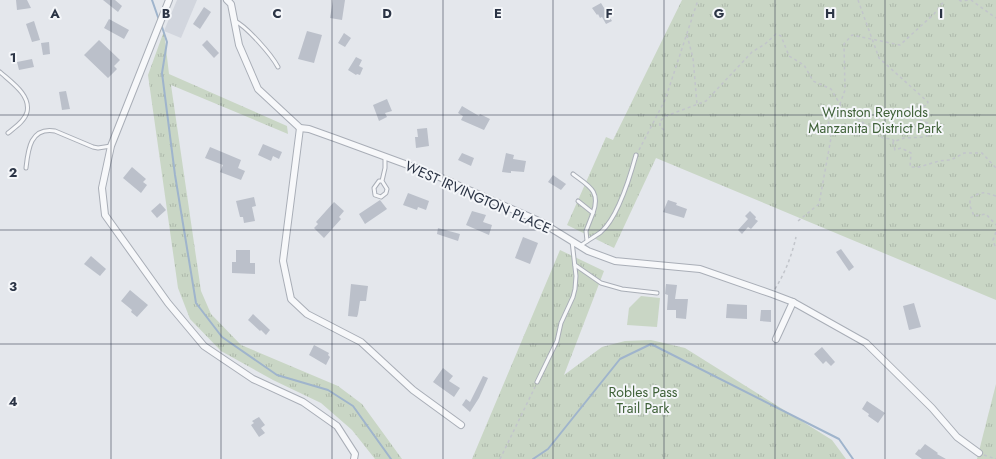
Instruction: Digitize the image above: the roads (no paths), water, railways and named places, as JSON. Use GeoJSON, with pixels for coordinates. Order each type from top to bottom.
{"type":"FeatureCollection","features":[{"type":"Feature","properties":{"kind":"street"},"geometry":{"type":"LineString","coordinates":[[169,0],[111,146],[102,188],[105,215],[168,303],[204,346],[254,379],[303,402],[337,426],[355,454],[354,459]]}},
{"type":"Feature","properties":{"kind":"street","name":"WEST IRVINGTON PLACE"},"geometry":{"type":"LineString","coordinates":[[230,1],[239,44],[258,89],[300,128],[309,129],[438,176],[541,222],[588,251],[615,261],[700,269],[793,302],[866,343],[932,408],[957,437],[979,453]]}},
{"type":"Feature","properties":{"kind":"street"},"geometry":{"type":"LineString","coordinates":[[300,128],[283,261],[291,299],[307,314],[361,342],[413,390],[461,425]]}},
{"type":"Feature","properties":{"kind":"street"},"geometry":{"type":"LineString","coordinates":[[776,339],[793,302]]}},
{"type":"Feature","properties":{"kind":"lane"},"geometry":{"type":"LineString","coordinates":[[234,20],[243,24],[269,53],[278,67]]}},
{"type":"Feature","properties":{"kind":"lane"},"geometry":{"type":"LineString","coordinates":[[0,72],[18,88],[27,101],[27,113],[23,120],[8,133]]}},
{"type":"Feature","properties":{"kind":"lane"},"geometry":{"type":"LineString","coordinates":[[26,168],[28,150],[32,140],[36,135],[49,130],[94,147],[98,148],[111,146]]}},
{"type":"Feature","properties":{"kind":"lane"},"geometry":{"type":"LineString","coordinates":[[579,246],[602,231],[614,213],[626,188],[636,155]]}},
{"type":"Feature","properties":{"kind":"lane"},"geometry":{"type":"LineString","coordinates":[[382,181],[379,181],[374,188],[375,195],[378,197],[381,197],[386,193],[387,189],[382,181],[385,168],[385,157]]}},
{"type":"Feature","properties":{"kind":"lane"},"geometry":{"type":"LineString","coordinates":[[572,174],[586,183],[594,193],[596,203],[586,231],[586,241]]}},
{"type":"Feature","properties":{"kind":"lane"},"geometry":{"type":"LineString","coordinates":[[578,201],[593,213]]}},
{"type":"Feature","properties":{"kind":"lane"},"geometry":{"type":"LineString","coordinates":[[538,382],[557,341],[561,323],[574,297],[576,276],[572,241]]}},
{"type":"Feature","properties":{"kind":"lane"},"geometry":{"type":"LineString","coordinates":[[575,265],[600,284],[622,289],[658,293]]}},
{"type":"Feature","properties":{"kind":"waterway"},"geometry":{"type":"LineString","coordinates":[[152,0],[159,20]]}},
{"type":"Feature","properties":{"kind":"waterway"},"geometry":{"type":"LineString","coordinates":[[161,24],[167,42],[162,73],[175,175],[196,303],[222,337],[277,375],[328,390],[353,406],[391,459]]}},
{"type":"Feature","properties":{"kind":"waterway"},"geometry":{"type":"LineString","coordinates":[[533,459],[548,449],[620,359],[651,344],[839,439],[853,459]]}},
{"type":"Feature","properties":{"kind":"park label","name":"Winston Reynolds Manzanita District Park"},"geometry":{"type":"Point","coordinates":[875,120]}},
{"type":"Feature","properties":{"kind":"park label","name":"Robles Pass Trail Park"},"geometry":{"type":"Point","coordinates":[643,400]}}]}
